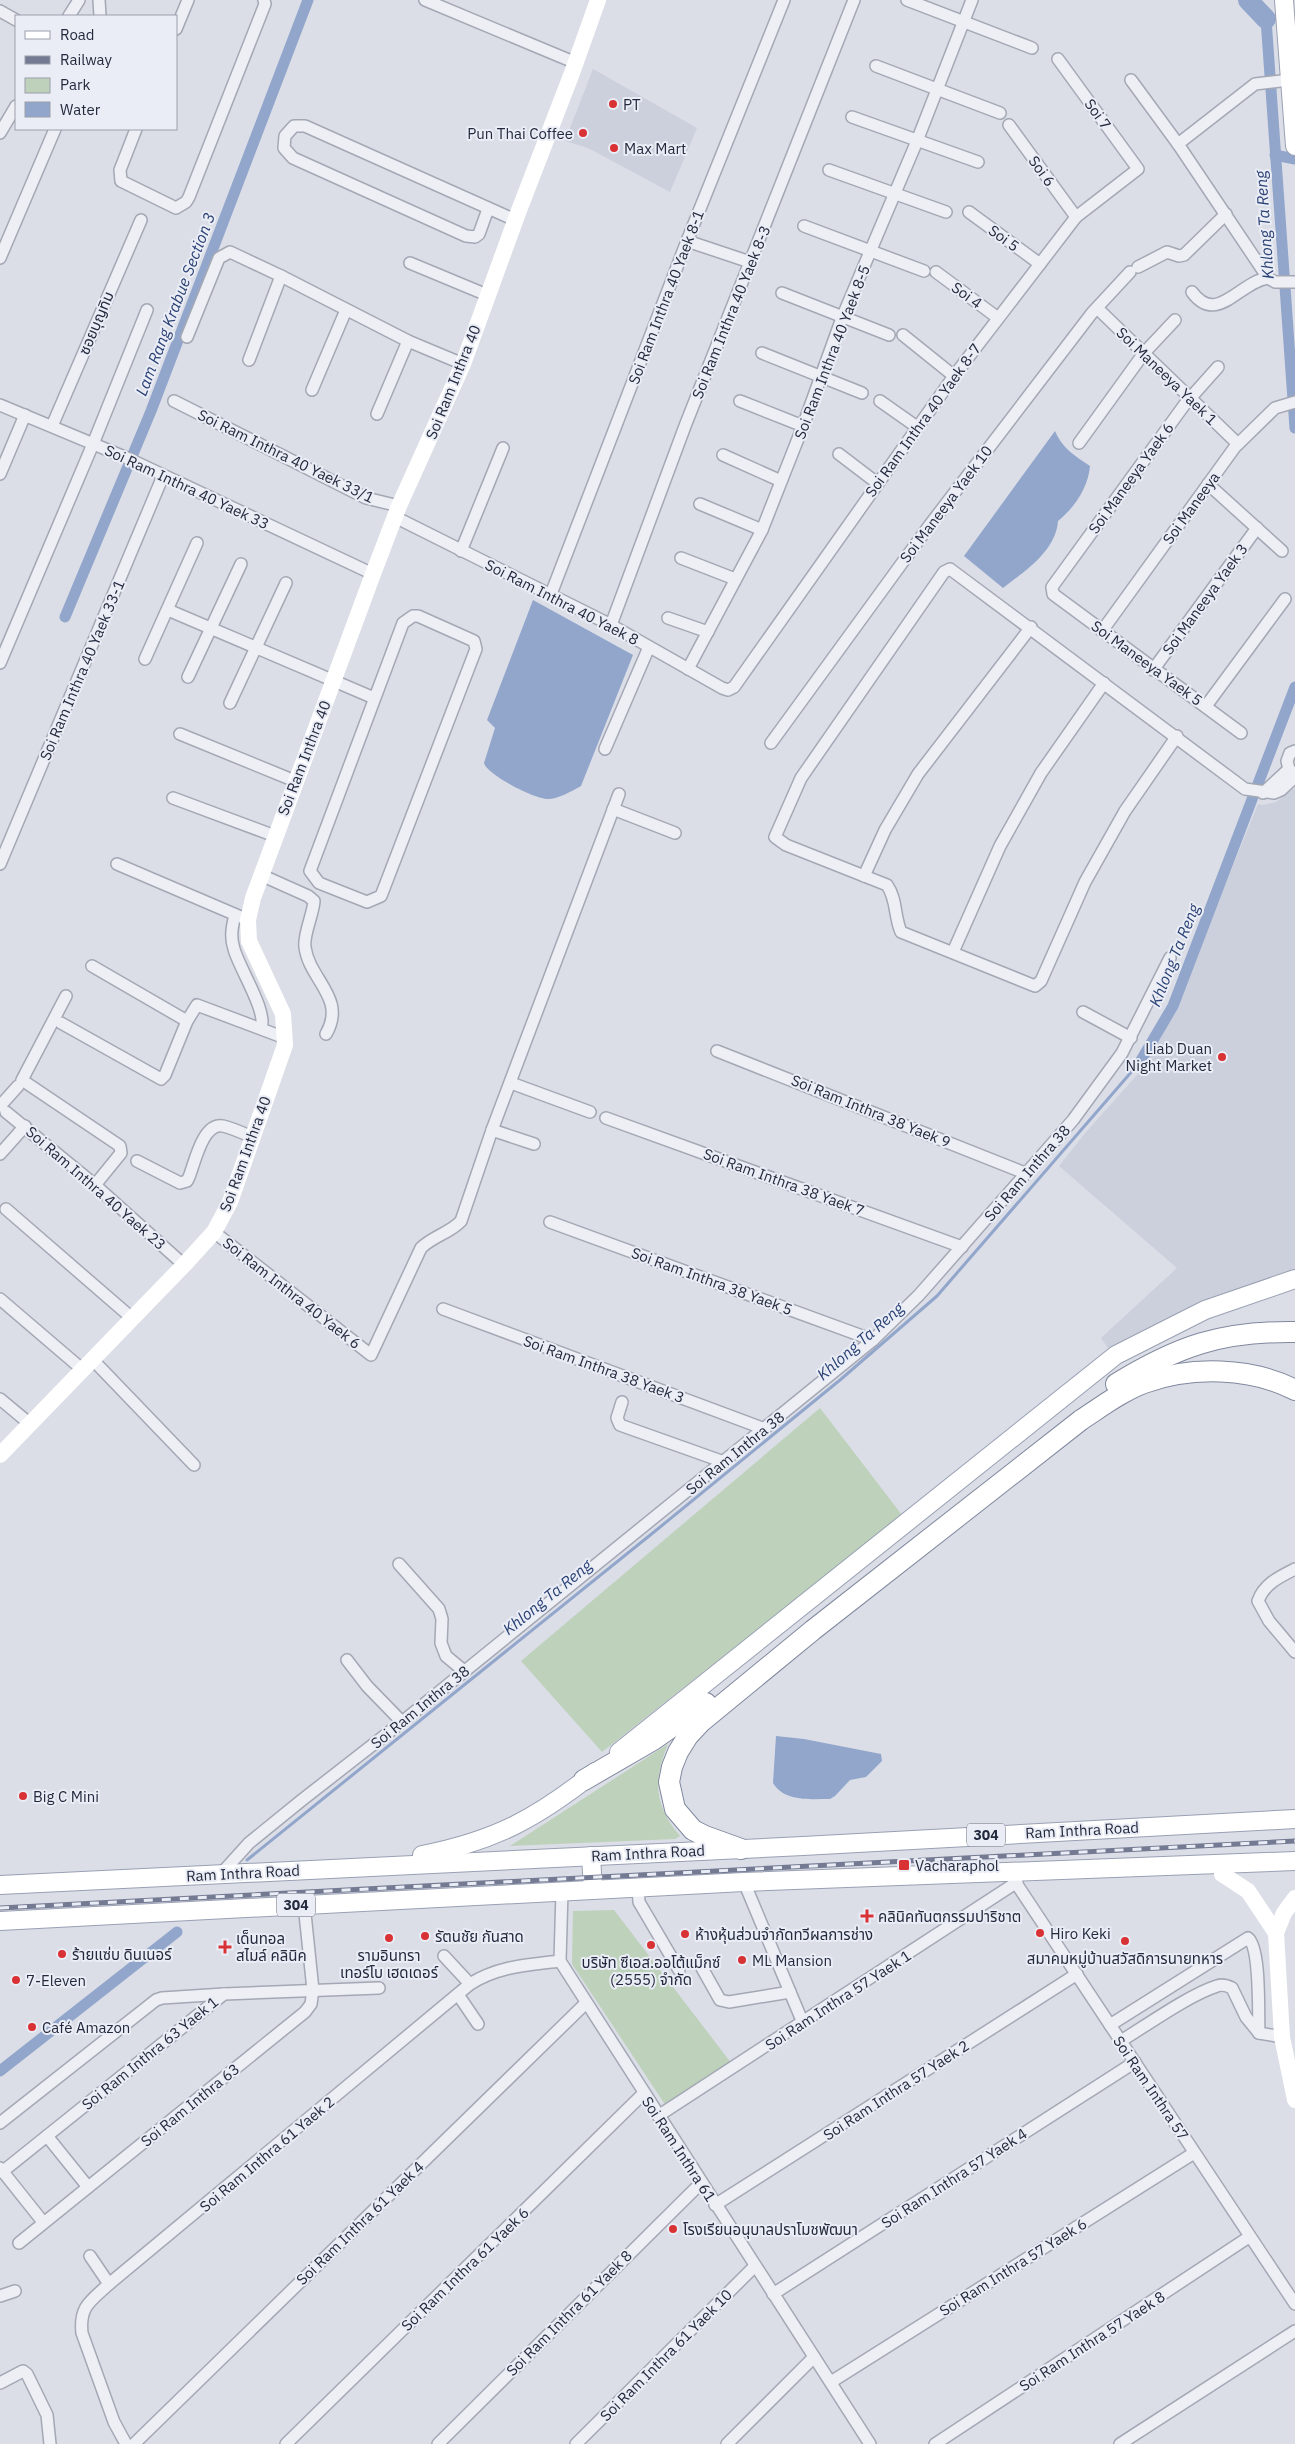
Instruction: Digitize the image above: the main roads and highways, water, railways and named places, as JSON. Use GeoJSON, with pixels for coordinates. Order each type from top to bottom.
{"type":"FeatureCollection","features":[{"type":"Feature","properties":{"kind":"highway"},"geometry":{"type":"LineString","coordinates":[[584,1780],[621,1760],[683,1720],[838,1586],[1069,1416],[1144,1367],[1164,1356],[1200,1343],[1260,1331],[1295,1332]]}},
{"type":"Feature","properties":{"kind":"highway"},"geometry":{"type":"LineString","coordinates":[[740,1848],[704,1836],[684,1822],[675,1809],[670,1796],[669,1782],[672,1767],[678,1752],[702,1722],[813,1630],[1081,1420],[1115,1398],[1145,1383],[1187,1372],[1224,1372],[1260,1378],[1295,1390]]}},
{"type":"Feature","properties":{"kind":"main road"},"geometry":{"type":"LineString","coordinates":[[1284,0],[1284,80],[1294,113],[1295,146]]}},
{"type":"Feature","properties":{"kind":"main road"},"geometry":{"type":"LineString","coordinates":[[838,1586],[1031,1422],[1116,1355],[1205,1310],[1295,1279]]}},
{"type":"Feature","properties":{"kind":"main road"},"geometry":{"type":"LineString","coordinates":[[365,1866],[459,1847],[506,1831],[555,1802],[584,1780]]}},
{"type":"Feature","properties":{"kind":"main road"},"geometry":{"type":"LineString","coordinates":[[1276,1820],[1295,1813]]}},
{"type":"Feature","properties":{"kind":"main road","name":"Ram Inthra Road"},"geometry":{"type":"LineString","coordinates":[[0,1885],[1295,1819]]}},
{"type":"Feature","properties":{"kind":"main road"},"geometry":{"type":"LineString","coordinates":[[591,1856],[593,1890]]}},
{"type":"Feature","properties":{"kind":"main road","name":"304"},"geometry":{"type":"LineString","coordinates":[[0,1921],[744,1882],[1013,1877],[1095,1869],[1295,1861]]}},
{"type":"Feature","properties":{"kind":"main road"},"geometry":{"type":"LineString","coordinates":[[1095,1869],[1165,1874],[1295,1872]]}},
{"type":"Feature","properties":{"kind":"water"},"geometry":{"type":"Polygon","coordinates":[[[1055,431],[1065,447],[1090,466],[1087,482],[1080,497],[1058,521],[1052,542],[1046,551],[1030,567],[1003,588],[964,556],[1055,431]]]}},
{"type":"Feature","properties":{"kind":"water"},"geometry":{"type":"Polygon","coordinates":[[[533,600],[633,655],[581,786],[552,799],[542,798],[512,786],[493,774],[484,763],[495,728],[487,720],[533,600]]]}},
{"type":"Feature","properties":{"kind":"water"},"geometry":{"type":"Polygon","coordinates":[[[776,1736],[804,1739],[881,1754],[882,1761],[866,1777],[850,1780],[830,1799],[798,1798],[784,1794],[773,1783],[776,1736]]]}},
{"type":"Feature","properties":{"kind":"waterway","name":"Lam Rang Krabue Section 3"},"geometry":{"type":"LineString","coordinates":[[65,617],[151,411],[308,0]]}},
{"type":"Feature","properties":{"kind":"waterway"},"geometry":{"type":"LineString","coordinates":[[1248,0],[1266,19]]}},
{"type":"Feature","properties":{"kind":"waterway","name":"Khlong Ta Reng"},"geometry":{"type":"LineString","coordinates":[[1266,19],[1295,428]]}},
{"type":"Feature","properties":{"kind":"waterway"},"geometry":{"type":"LineString","coordinates":[[1275,155],[1295,159]]}},
{"type":"Feature","properties":{"kind":"waterway","name":"Khlong Ta Reng"},"geometry":{"type":"LineString","coordinates":[[1140,1062],[1173,1006],[1295,687]]}},
{"type":"Feature","properties":{"kind":"waterway","name":"Khlong Ta Reng"},"geometry":{"type":"LineString","coordinates":[[247,1860],[840,1380],[937,1296],[1140,1062]]}},
{"type":"Feature","properties":{"kind":"waterway","name":"Khlong Ta Reng"},"geometry":{"type":"LineString","coordinates":[[0,2071],[177,1932]]}},
{"type":"Feature","properties":{"kind":"railway"},"geometry":{"type":"LineString","coordinates":[[0,1908],[1295,1841]]}},
{"type":"Feature","properties":{"kind":"place","name":"PT"},"geometry":{"type":"Point","coordinates":[613,104]}},
{"type":"Feature","properties":{"kind":"place","name":"Pun Thai Coffee"},"geometry":{"type":"Point","coordinates":[583,133]}},
{"type":"Feature","properties":{"kind":"place","name":"Max Mart"},"geometry":{"type":"Point","coordinates":[614,148]}},
{"type":"Feature","properties":{"kind":"place","name":"Liab Duan Night Market"},"geometry":{"type":"Point","coordinates":[1222,1057]}},
{"type":"Feature","properties":{"kind":"place","name":"Big C Mini"},"geometry":{"type":"Point","coordinates":[23,1796]}},
{"type":"Feature","properties":{"kind":"place","name":"Vacharaphol"},"geometry":{"type":"Point","coordinates":[904,1865]}},
{"type":"Feature","properties":{"kind":"place","name":"คลินิคทันตกรรมปาริชาต"},"geometry":{"type":"Point","coordinates":[867,1916]}},
{"type":"Feature","properties":{"kind":"place","name":"Hiro Keki"},"geometry":{"type":"Point","coordinates":[1040,1933]}},
{"type":"Feature","properties":{"kind":"place","name":"ห้างหุ้นส่วนจำกัดทวีผลการช่าง"},"geometry":{"type":"Point","coordinates":[685,1934]}},
{"type":"Feature","properties":{"kind":"place","name":"รัตนชัย กันสาด"},"geometry":{"type":"Point","coordinates":[425,1936]}},
{"type":"Feature","properties":{"kind":"place","name":"รามอินทรา เทอร์โบ เฮดเดอร์"},"geometry":{"type":"Point","coordinates":[389,1938]}},
{"type":"Feature","properties":{"kind":"place","name":"สมาคมหมู่บ้านสวัสดิการนายทหาร"},"geometry":{"type":"Point","coordinates":[1125,1941]}},
{"type":"Feature","properties":{"kind":"place","name":"บริษัท ซีเอส.ออโต้แม็กซ์ (2555) จำกัด"},"geometry":{"type":"Point","coordinates":[651,1945]}},
{"type":"Feature","properties":{"kind":"place","name":"เด็นทอล สไมล์ คลินิค"},"geometry":{"type":"Point","coordinates":[225,1947]}},
{"type":"Feature","properties":{"kind":"place","name":"ร้ายแซ่บ ดินเนอร์"},"geometry":{"type":"Point","coordinates":[62,1954]}},
{"type":"Feature","properties":{"kind":"place","name":"ML Mansion"},"geometry":{"type":"Point","coordinates":[742,1960]}},
{"type":"Feature","properties":{"kind":"place","name":"7-Eleven"},"geometry":{"type":"Point","coordinates":[16,1980]}},
{"type":"Feature","properties":{"kind":"place","name":"Café Amazon"},"geometry":{"type":"Point","coordinates":[32,2027]}},
{"type":"Feature","properties":{"kind":"place","name":"โรงเรียนอนุบาลปราโมชพัฒนา"},"geometry":{"type":"Point","coordinates":[673,2229]}}]}
